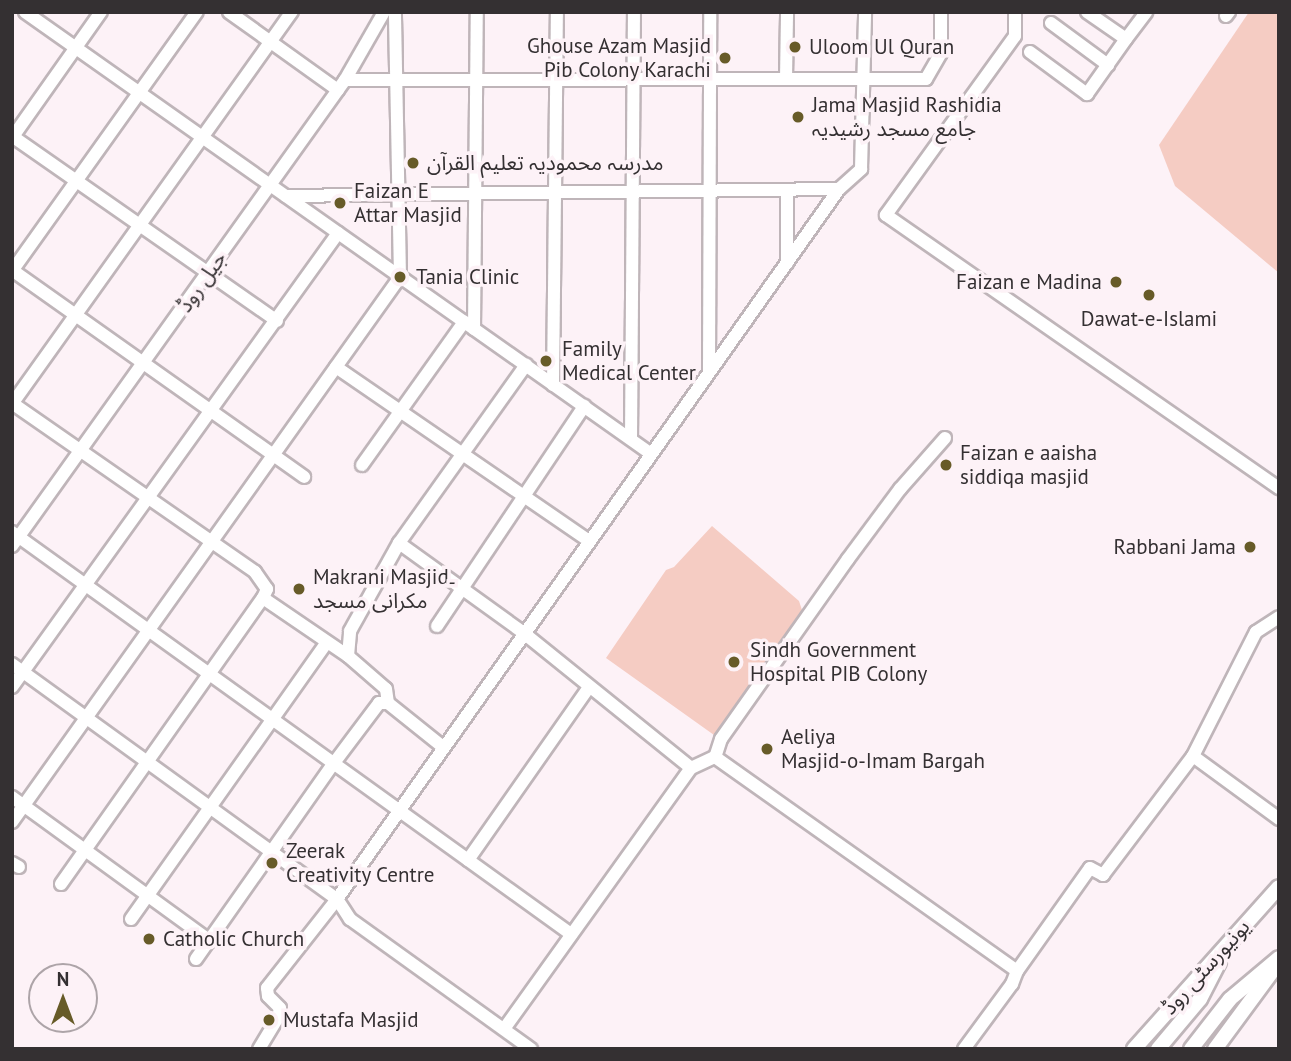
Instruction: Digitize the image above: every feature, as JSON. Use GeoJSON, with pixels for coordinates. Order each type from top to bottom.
{"type":"FeatureCollection","features":[{"type":"Feature","properties":{"kind":"main road","name":"یونیورسٹی روڈ"},"geometry":{"type":"LineString","coordinates":[[1134,1049],[1279,887]]}},
{"type":"Feature","properties":{"kind":"main road"},"geometry":{"type":"LineString","coordinates":[[1158,1049],[1200,999],[1231,938]]}},
{"type":"Feature","properties":{"kind":"main road"},"geometry":{"type":"LineString","coordinates":[[1191,1049],[1230,999],[1279,960]]}},
{"type":"Feature","properties":{"kind":"main road"},"geometry":{"type":"LineString","coordinates":[[1215,1049],[1279,960]]}},
{"type":"Feature","properties":{"kind":"street"},"geometry":{"type":"LineString","coordinates":[[25,12],[650,453]]}},
{"type":"Feature","properties":{"kind":"street"},"geometry":{"type":"LineString","coordinates":[[101,12],[12,137],[277,321]]}},
{"type":"Feature","properties":{"kind":"street"},"geometry":{"type":"LineString","coordinates":[[197,12],[12,270],[304,477]]}},
{"type":"Feature","properties":{"kind":"street"},"geometry":{"type":"LineString","coordinates":[[229,12],[341,85],[397,80],[926,79],[941,53],[941,12]]}},
{"type":"Feature","properties":{"kind":"street"},"geometry":{"type":"LineString","coordinates":[[61,884],[267,589],[255,572],[12,404],[292,12]]}},
{"type":"Feature","properties":{"kind":"street","name":"جیل روڈ"},"geometry":{"type":"LineString","coordinates":[[14,538],[82,453],[145,364],[341,85],[384,12]]}},
{"type":"Feature","properties":{"kind":"street"},"geometry":{"type":"LineString","coordinates":[[12,822],[400,277],[395,12]]}},
{"type":"Feature","properties":{"kind":"street"},"geometry":{"type":"LineString","coordinates":[[362,465],[399,410],[469,325],[475,194],[477,12]]}},
{"type":"Feature","properties":{"kind":"street"},"geometry":{"type":"LineString","coordinates":[[553,385],[557,12]]}},
{"type":"Feature","properties":{"kind":"street"},"geometry":{"type":"LineString","coordinates":[[631,439],[634,12]]}},
{"type":"Feature","properties":{"kind":"street"},"geometry":{"type":"LineString","coordinates":[[709,372],[710,12]]}},
{"type":"Feature","properties":{"kind":"street"},"geometry":{"type":"LineString","coordinates":[[786,79],[787,12]]}},
{"type":"Feature","properties":{"kind":"street"},"geometry":{"type":"LineString","coordinates":[[259,1049],[278,1017],[280,1008],[268,996],[267,988],[337,898],[839,189],[861,169],[865,12]]}},
{"type":"Feature","properties":{"kind":"street"},"geometry":{"type":"LineString","coordinates":[[1015,12],[1015,36],[886,215],[1279,488]]}},
{"type":"Feature","properties":{"kind":"street"},"geometry":{"type":"LineString","coordinates":[[1087,12],[1126,40]]}},
{"type":"Feature","properties":{"kind":"street"},"geometry":{"type":"LineString","coordinates":[[1030,52],[1087,94],[1146,12]]}},
{"type":"Feature","properties":{"kind":"street"},"geometry":{"type":"LineString","coordinates":[[1051,23],[1108,65]]}},
{"type":"Feature","properties":{"kind":"street"},"geometry":{"type":"LineString","coordinates":[[285,196],[839,189]]}},
{"type":"Feature","properties":{"kind":"street"},"geometry":{"type":"LineString","coordinates":[[787,190],[787,264]]}},
{"type":"Feature","properties":{"kind":"street"},"geometry":{"type":"LineString","coordinates":[[12,687],[18,668],[86,585],[338,233]]}},
{"type":"Feature","properties":{"kind":"street"},"geometry":{"type":"LineString","coordinates":[[348,656],[350,631],[399,543],[526,365]]}},
{"type":"Feature","properties":{"kind":"street"},"geometry":{"type":"LineString","coordinates":[[336,367],[589,541]]}},
{"type":"Feature","properties":{"kind":"street"},"geometry":{"type":"LineString","coordinates":[[437,626],[584,406]]}},
{"type":"Feature","properties":{"kind":"street"},"geometry":{"type":"LineString","coordinates":[[504,1029],[691,768],[715,757],[721,739],[841,568],[900,489],[944,438]]}},
{"type":"Feature","properties":{"kind":"street"},"geometry":{"type":"LineString","coordinates":[[14,538],[149,629],[572,934]]}},
{"type":"Feature","properties":{"kind":"street"},"geometry":{"type":"LineString","coordinates":[[399,543],[525,634],[691,768]]}},
{"type":"Feature","properties":{"kind":"street"},"geometry":{"type":"LineString","coordinates":[[263,598],[348,656],[386,689],[388,704]]}},
{"type":"Feature","properties":{"kind":"street"},"geometry":{"type":"LineString","coordinates":[[964,1049],[1012,984],[1017,971],[1090,868],[1103,875],[1193,756],[1256,632],[1279,617]]}},
{"type":"Feature","properties":{"kind":"street"},"geometry":{"type":"LineString","coordinates":[[131,919],[327,642]]}},
{"type":"Feature","properties":{"kind":"street"},"geometry":{"type":"LineString","coordinates":[[18,668],[337,898],[350,919],[531,1049]]}},
{"type":"Feature","properties":{"kind":"street"},"geometry":{"type":"LineString","coordinates":[[468,860],[589,687]]}},
{"type":"Feature","properties":{"kind":"street"},"geometry":{"type":"LineString","coordinates":[[196,959],[334,763],[379,704],[388,704],[443,747]]}},
{"type":"Feature","properties":{"kind":"street"},"geometry":{"type":"LineString","coordinates":[[1193,756],[1279,819]]}},
{"type":"Feature","properties":{"kind":"street"},"geometry":{"type":"LineString","coordinates":[[715,757],[1017,971]]}},
{"type":"Feature","properties":{"kind":"street"},"geometry":{"type":"LineString","coordinates":[[12,797],[210,941]]}},
{"type":"Feature","properties":{"kind":"shaded area"},"geometry":{"type":"Polygon","coordinates":[[[1249,12],[1279,12],[1279,273],[1175,186],[1159,145],[1249,12]]]}},
{"type":"Feature","properties":{"kind":"shaded area"},"geometry":{"type":"Polygon","coordinates":[[[712,526],[799,601],[803,613],[714,735],[606,658],[666,570],[674,567],[712,526]]]}},
{"type":"Feature","properties":{"kind":"place","name":"Uloom Ul Quran"},"geometry":{"type":"Point","coordinates":[795,47]}},
{"type":"Feature","properties":{"kind":"place","name":"Ghouse Azam Masjid Pib Colony Karachi"},"geometry":{"type":"Point","coordinates":[725,58]}},
{"type":"Feature","properties":{"kind":"place","name":"Jama Masjid Rashidia جامع مسجد رشیدیہ"},"geometry":{"type":"Point","coordinates":[798,117]}},
{"type":"Feature","properties":{"kind":"place","name":"مدرسہ محمودیہ تعلیم القرآن"},"geometry":{"type":"Point","coordinates":[413,163]}},
{"type":"Feature","properties":{"kind":"place","name":"Faizan E Attar Masjid"},"geometry":{"type":"Point","coordinates":[340,203]}},
{"type":"Feature","properties":{"kind":"place","name":"Tania Clinic"},"geometry":{"type":"Point","coordinates":[400,277]}},
{"type":"Feature","properties":{"kind":"place","name":"Faizan e Madina"},"geometry":{"type":"Point","coordinates":[1116,282]}},
{"type":"Feature","properties":{"kind":"place","name":"Dawat-e-Islami"},"geometry":{"type":"Point","coordinates":[1149,295]}},
{"type":"Feature","properties":{"kind":"place","name":"Family Medical Center"},"geometry":{"type":"Point","coordinates":[546,361]}},
{"type":"Feature","properties":{"kind":"place","name":"Faizan e aaisha siddiqa masjid"},"geometry":{"type":"Point","coordinates":[946,465]}},
{"type":"Feature","properties":{"kind":"place","name":"Rabbani Jama"},"geometry":{"type":"Point","coordinates":[1250,547]}},
{"type":"Feature","properties":{"kind":"place","name":"Makrani Masjid۔ مکرانی مسجد"},"geometry":{"type":"Point","coordinates":[299,589]}},
{"type":"Feature","properties":{"kind":"place","name":"Sindh Government Hospital PIB Colony"},"geometry":{"type":"Point","coordinates":[734,662]}},
{"type":"Feature","properties":{"kind":"place","name":"Aeliya Masjid-o-Imam Bargah"},"geometry":{"type":"Point","coordinates":[767,749]}},
{"type":"Feature","properties":{"kind":"place","name":"Zeerak Creativity Centre"},"geometry":{"type":"Point","coordinates":[272,863]}},
{"type":"Feature","properties":{"kind":"place","name":"Catholic Church"},"geometry":{"type":"Point","coordinates":[149,939]}},
{"type":"Feature","properties":{"kind":"place","name":"Mustafa Masjid"},"geometry":{"type":"Point","coordinates":[269,1020]}}]}
